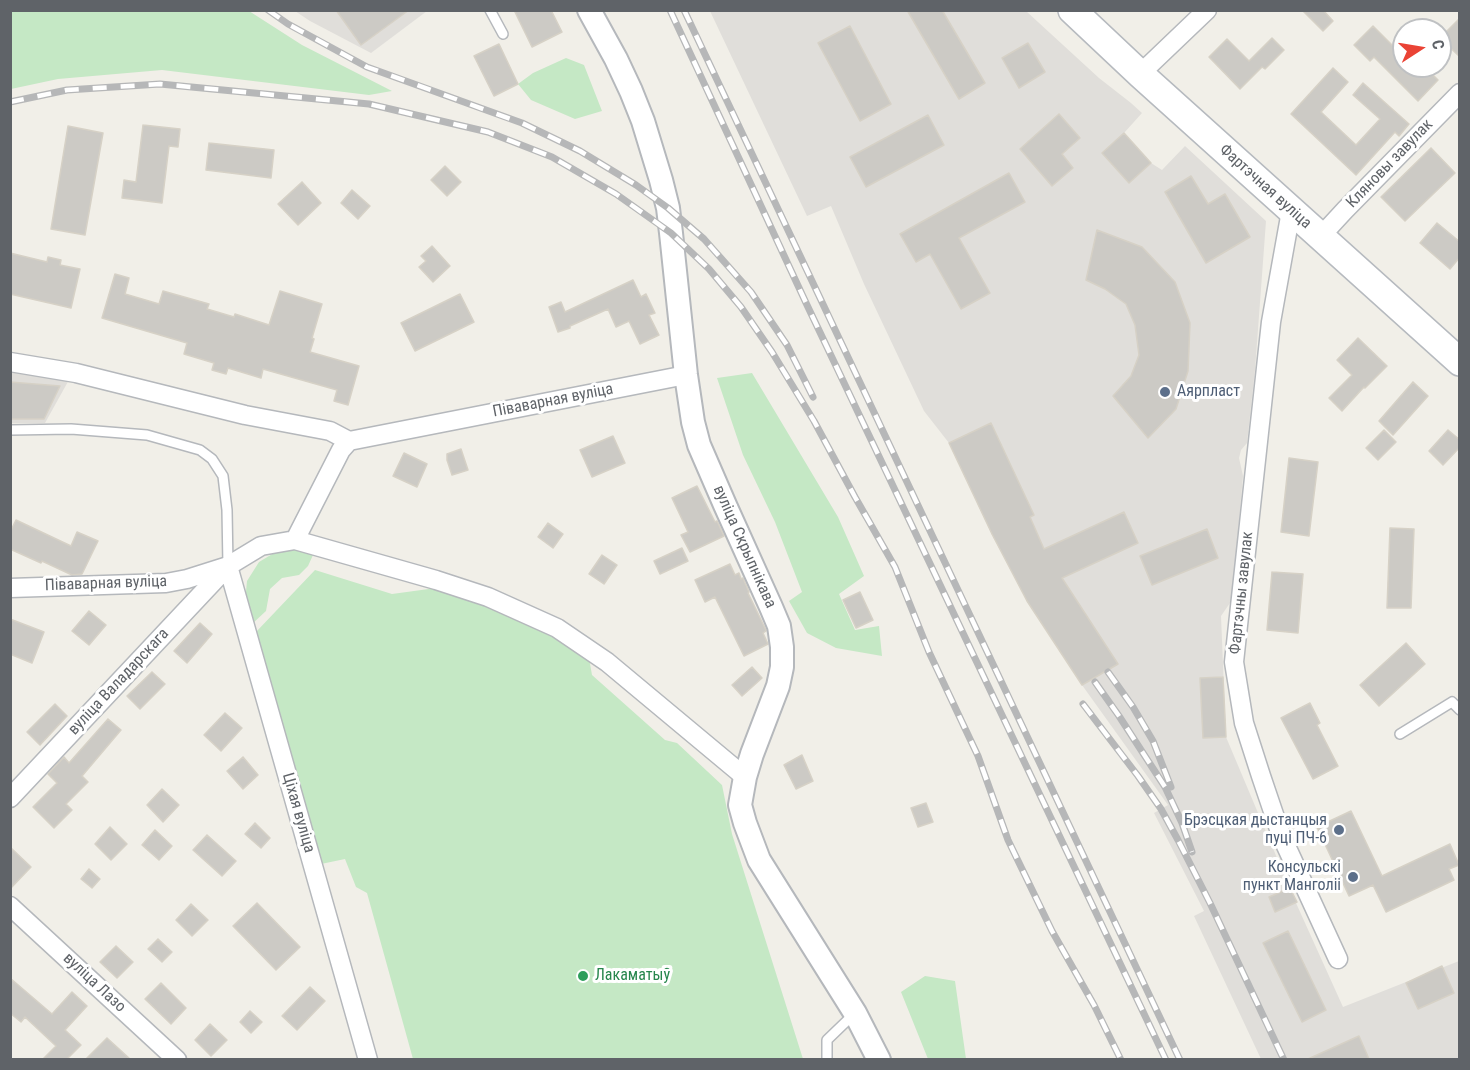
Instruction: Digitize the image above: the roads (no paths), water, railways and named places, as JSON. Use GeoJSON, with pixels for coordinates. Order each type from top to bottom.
{"type":"FeatureCollection","features":[{"type":"Feature","properties":{"kind":"main road","name":"Фартэчная вуліца"},"geometry":{"type":"LineString","coordinates":[[1072,10],[1460,362]]}},
{"type":"Feature","properties":{"kind":"street","name":"вуліца Скрыпнікава"},"geometry":{"type":"LineString","coordinates":[[589,10],[631,91],[661,180],[668,208],[686,375],[699,445],[771,607],[782,647],[782,667],[778,686],[752,754],[740,805],[759,860],[855,1012],[879,1059]]}},
{"type":"Feature","properties":{"kind":"street"},"geometry":{"type":"LineString","coordinates":[[1140,74],[1207,10]]}},
{"type":"Feature","properties":{"kind":"street","name":"Кляновы завулак"},"geometry":{"type":"LineString","coordinates":[[1321,236],[1460,93]]}},
{"type":"Feature","properties":{"kind":"street","name":"Фартэчны завулак"},"geometry":{"type":"LineString","coordinates":[[1291,211],[1271,322],[1234,662],[1245,723],[1281,835],[1338,959]]}},
{"type":"Feature","properties":{"kind":"street"},"geometry":{"type":"LineString","coordinates":[[10,362],[76,373],[245,415],[330,431],[349,441],[341,450],[295,540],[488,597],[557,628],[607,662],[745,777]]}},
{"type":"Feature","properties":{"kind":"street","name":"Піваварная вуліца"},"geometry":{"type":"LineString","coordinates":[[349,441],[686,375]]}},
{"type":"Feature","properties":{"kind":"street","name":"Піваварная вуліца"},"geometry":{"type":"LineString","coordinates":[[10,588],[166,583],[228,566],[261,546],[295,540]]}},
{"type":"Feature","properties":{"kind":"street","name":"вуліца Валадарскага"},"geometry":{"type":"LineString","coordinates":[[10,798],[228,566]]}},
{"type":"Feature","properties":{"kind":"street","name":"Ціхая вуліца"},"geometry":{"type":"LineString","coordinates":[[228,566],[368,1059]]}},
{"type":"Feature","properties":{"kind":"street","name":"вуліца Лазо"},"geometry":{"type":"LineString","coordinates":[[10,906],[177,1059]]}},
{"type":"Feature","properties":{"kind":"lane"},"geometry":{"type":"LineString","coordinates":[[490,10],[503,34]]}},
{"type":"Feature","properties":{"kind":"lane"},"geometry":{"type":"LineString","coordinates":[[10,430],[71,429],[147,435],[200,450],[212,459],[223,476],[227,510],[228,566]]}},
{"type":"Feature","properties":{"kind":"lane"},"geometry":{"type":"LineString","coordinates":[[1400,734],[1452,702],[1460,710]]}},
{"type":"Feature","properties":{"kind":"lane"},"geometry":{"type":"LineString","coordinates":[[827,1059],[827,1040],[855,1012]]}},
{"type":"Feature","properties":{"kind":"railway"},"geometry":{"type":"LineString","coordinates":[[268,10],[288,24],[367,67],[522,123],[580,151],[636,185],[668,208],[704,239],[751,292],[787,345],[813,397]]}},
{"type":"Feature","properties":{"kind":"railway"},"geometry":{"type":"LineString","coordinates":[[670,10],[807,305],[1166,1060]]}},
{"type":"Feature","properties":{"kind":"railway"},"geometry":{"type":"LineString","coordinates":[[684,10],[1180,1060]]}},
{"type":"Feature","properties":{"kind":"railway"},"geometry":{"type":"LineString","coordinates":[[10,102],[67,90],[160,84],[369,104],[488,132],[552,157],[616,194],[671,233],[709,269],[741,307],[772,352],[814,421],[895,567],[929,652],[978,756],[1008,840],[1052,931],[1094,1005],[1121,1060]]}},
{"type":"Feature","properties":{"kind":"railway"},"geometry":{"type":"LineString","coordinates":[[1108,672],[1133,707],[1153,741],[1171,787]]}},
{"type":"Feature","properties":{"kind":"railway"},"geometry":{"type":"LineString","coordinates":[[1095,682],[1165,787],[1182,823],[1192,852]]}},
{"type":"Feature","properties":{"kind":"railway"},"geometry":{"type":"LineString","coordinates":[[1083,704],[1161,809],[1210,903],[1284,1060]]}},
{"type":"Feature","properties":{"kind":"place","name":"Аярпласт"},"geometry":{"type":"Point","coordinates":[1165,392]}},
{"type":"Feature","properties":{"kind":"place","name":"Брэсцкая дыстанцыя пуці ПЧ-6"},"geometry":{"type":"Point","coordinates":[1339,830]}},
{"type":"Feature","properties":{"kind":"place","name":"Консульскі пункт Манголіі"},"geometry":{"type":"Point","coordinates":[1353,877]}},
{"type":"Feature","properties":{"kind":"place","name":"Лакаматыў"},"geometry":{"type":"Point","coordinates":[583,976]}}]}
